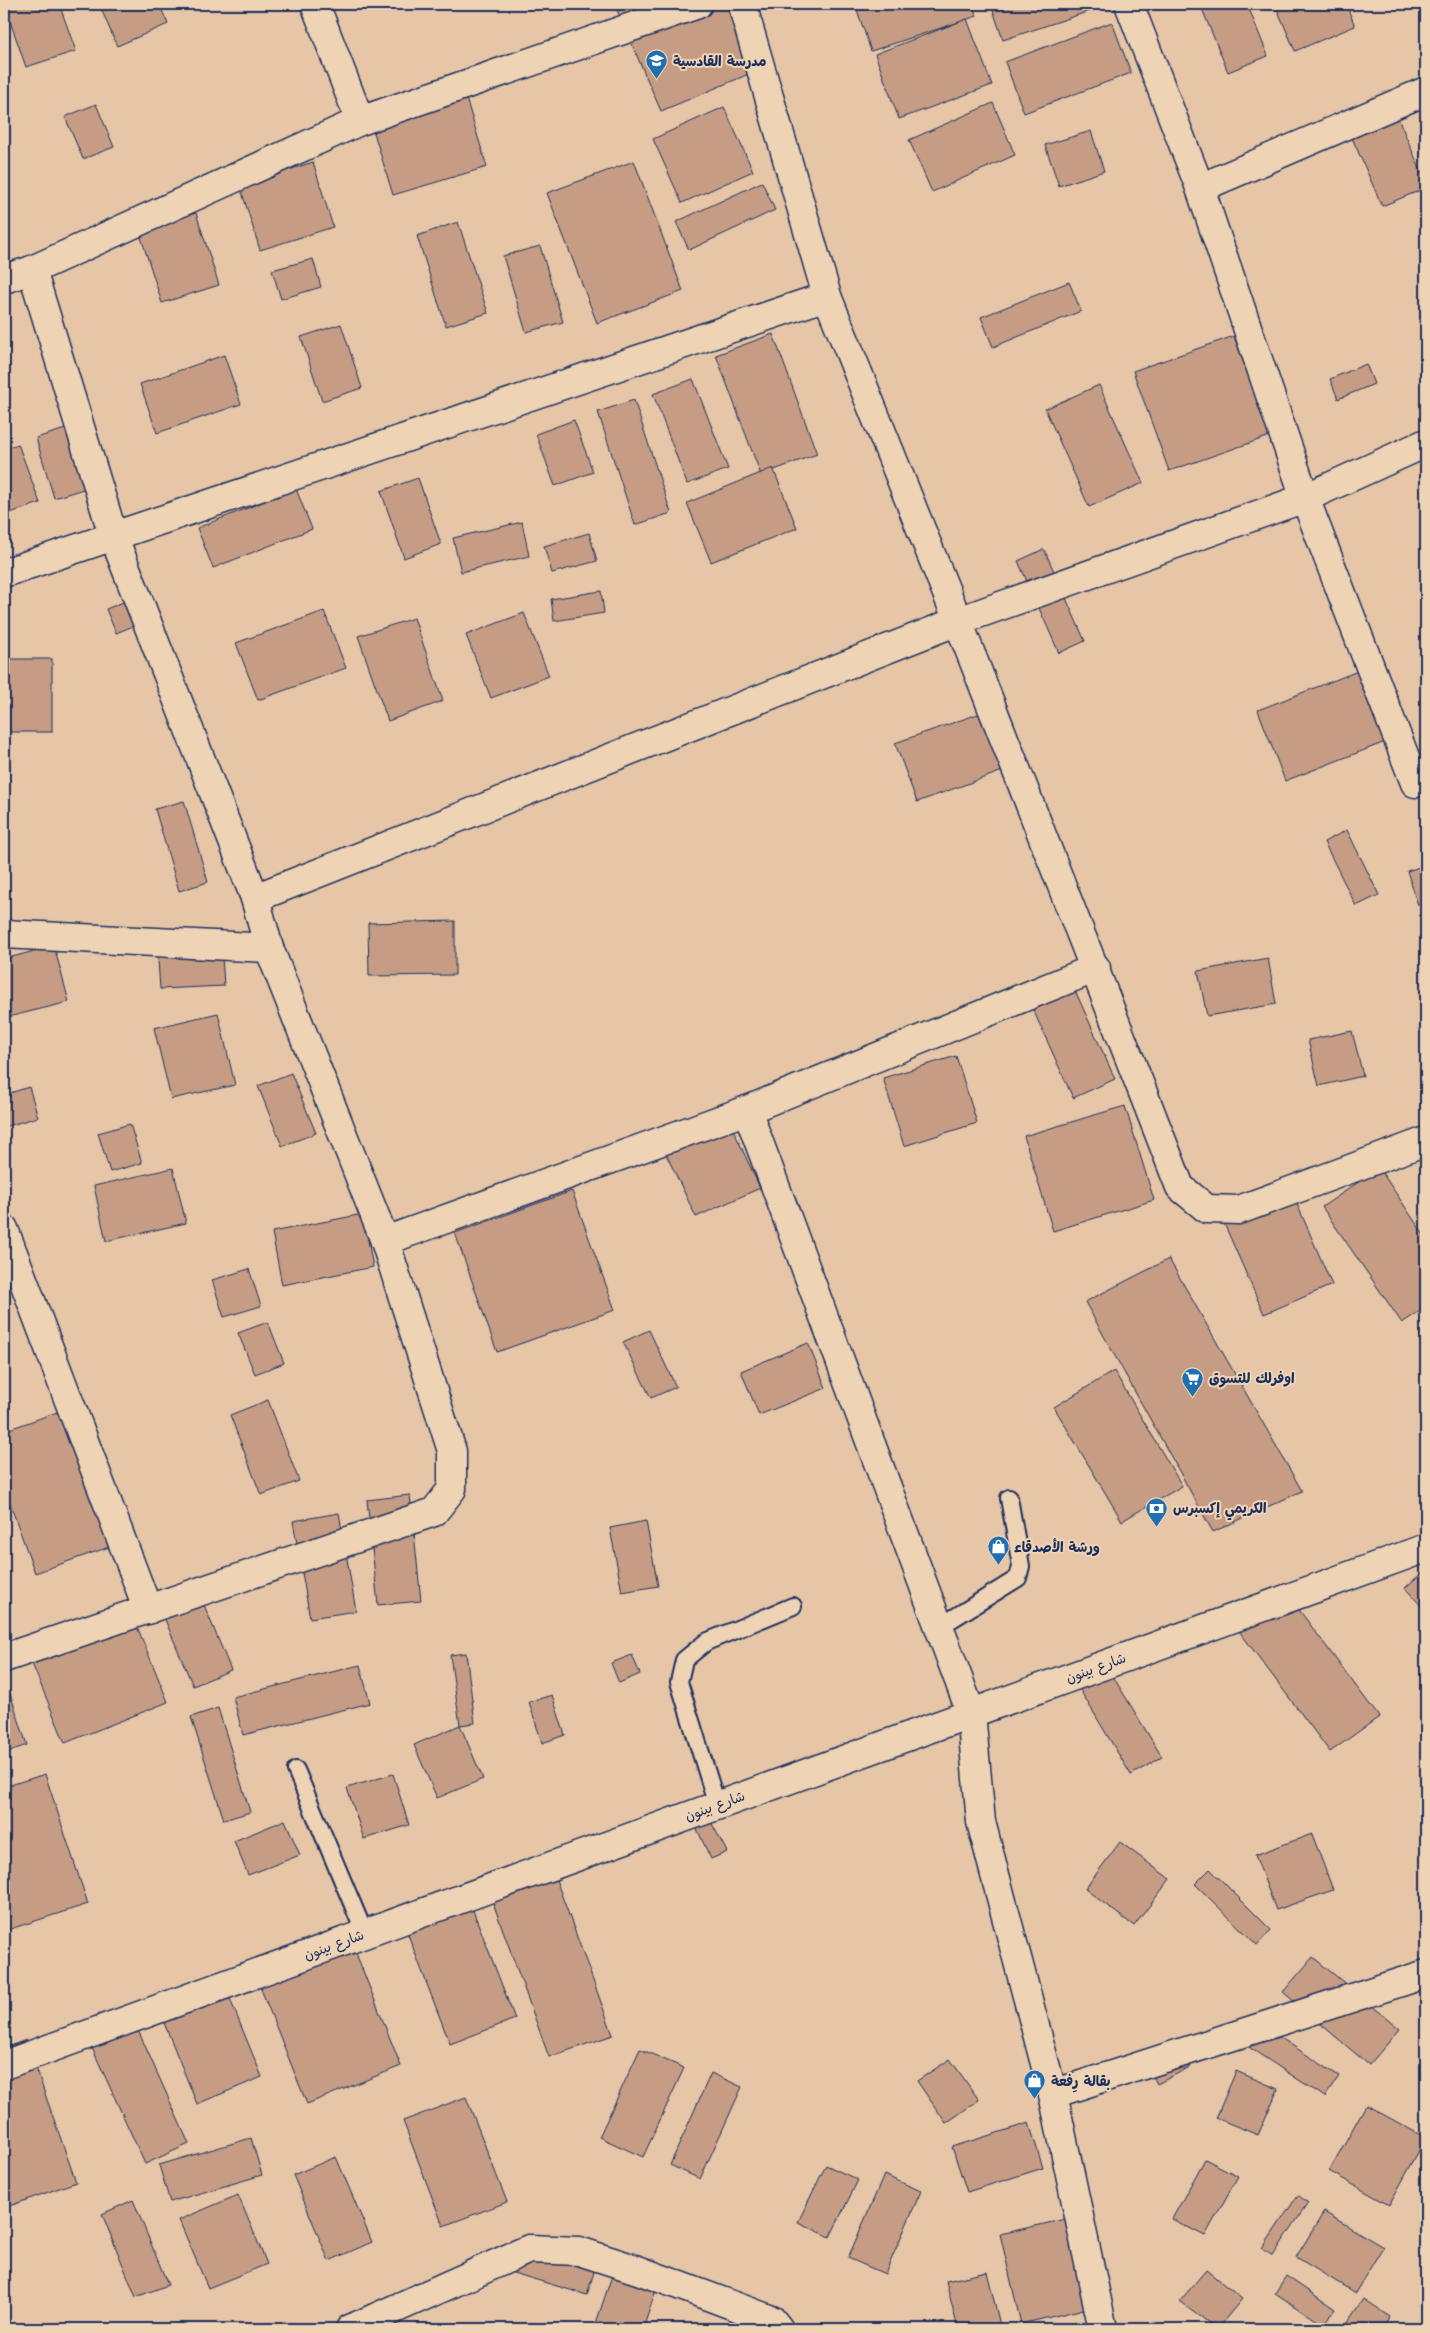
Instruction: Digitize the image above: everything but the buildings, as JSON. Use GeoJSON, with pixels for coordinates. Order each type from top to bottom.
{"type":"FeatureCollection","features":[{"type":"Feature","properties":{"kind":"street"},"geometry":{"type":"LineString","coordinates":[[315,4],[360,121]]}},
{"type":"Feature","properties":{"kind":"street"},"geometry":{"type":"LineString","coordinates":[[4,279],[32,270],[360,121],[698,4]]}},
{"type":"Feature","properties":{"kind":"street"},"geometry":{"type":"LineString","coordinates":[[742,4],[827,296],[1096,968],[1180,1187],[1207,1209],[1239,1210],[1426,1141]]}},
{"type":"Feature","properties":{"kind":"street"},"geometry":{"type":"LineString","coordinates":[[1129,4],[1200,188],[1306,498],[1415,783],[1426,779]]}},
{"type":"Feature","properties":{"kind":"street"},"geometry":{"type":"LineString","coordinates":[[1200,188],[1426,91]]}},
{"type":"Feature","properties":{"kind":"street"},"geometry":{"type":"LineString","coordinates":[[4,1658],[434,1512],[452,1489],[452,1451],[385,1241],[269,948],[254,898],[113,535],[32,270]]}},
{"type":"Feature","properties":{"kind":"street"},"geometry":{"type":"LineString","coordinates":[[4,573],[827,296]]}},
{"type":"Feature","properties":{"kind":"street"},"geometry":{"type":"LineString","coordinates":[[254,898],[958,621],[1306,498],[1426,443]]}},
{"type":"Feature","properties":{"kind":"street"},"geometry":{"type":"LineString","coordinates":[[4,934],[269,948]]}},
{"type":"Feature","properties":{"kind":"street"},"geometry":{"type":"LineString","coordinates":[[385,1241],[747,1110],[1096,968]]}},
{"type":"Feature","properties":{"kind":"street"},"geometry":{"type":"LineString","coordinates":[[747,1110],[971,1713],[982,1822],[1053,2094],[1103,2329]]}},
{"type":"Feature","properties":{"kind":"street"},"geometry":{"type":"LineString","coordinates":[[4,1229],[148,1610]]}},
{"type":"Feature","properties":{"kind":"street","name":"شارع بينون"},"geometry":{"type":"LineString","coordinates":[[4,2065],[1426,1548]]}},
{"type":"Feature","properties":{"kind":"street"},"geometry":{"type":"LineString","coordinates":[[1053,2094],[1426,1974]]}},
{"type":"Feature","properties":{"kind":"street"},"geometry":{"type":"LineString","coordinates":[[350,2329],[529,2249],[579,2250],[772,2320],[779,2329]]}},
{"type":"Feature","properties":{"kind":"lane"},"geometry":{"type":"LineString","coordinates":[[939,1627],[1018,1578],[1022,1566],[1009,1498]]}},
{"type":"Feature","properties":{"kind":"lane"},"geometry":{"type":"LineString","coordinates":[[717,1805],[679,1682],[684,1660],[706,1642],[793,1606]]}},
{"type":"Feature","properties":{"kind":"lane"},"geometry":{"type":"LineString","coordinates":[[296,1770],[365,1934]]}},
{"type":"Feature","properties":{"kind":"place","name":"مدرسة القادسية"},"geometry":{"type":"Point","coordinates":[657,80]}},
{"type":"Feature","properties":{"kind":"place","name":"اوفرلك للتسوق"},"geometry":{"type":"Point","coordinates":[1193,1397]}},
{"type":"Feature","properties":{"kind":"place","name":"الكريمي إكسبرس"},"geometry":{"type":"Point","coordinates":[1157,1527]}},
{"type":"Feature","properties":{"kind":"place","name":"ورشة الأصدقاء"},"geometry":{"type":"Point","coordinates":[998,1566]}},
{"type":"Feature","properties":{"kind":"place","name":"بقالة رِفعة"},"geometry":{"type":"Point","coordinates":[1035,2100]}}]}
